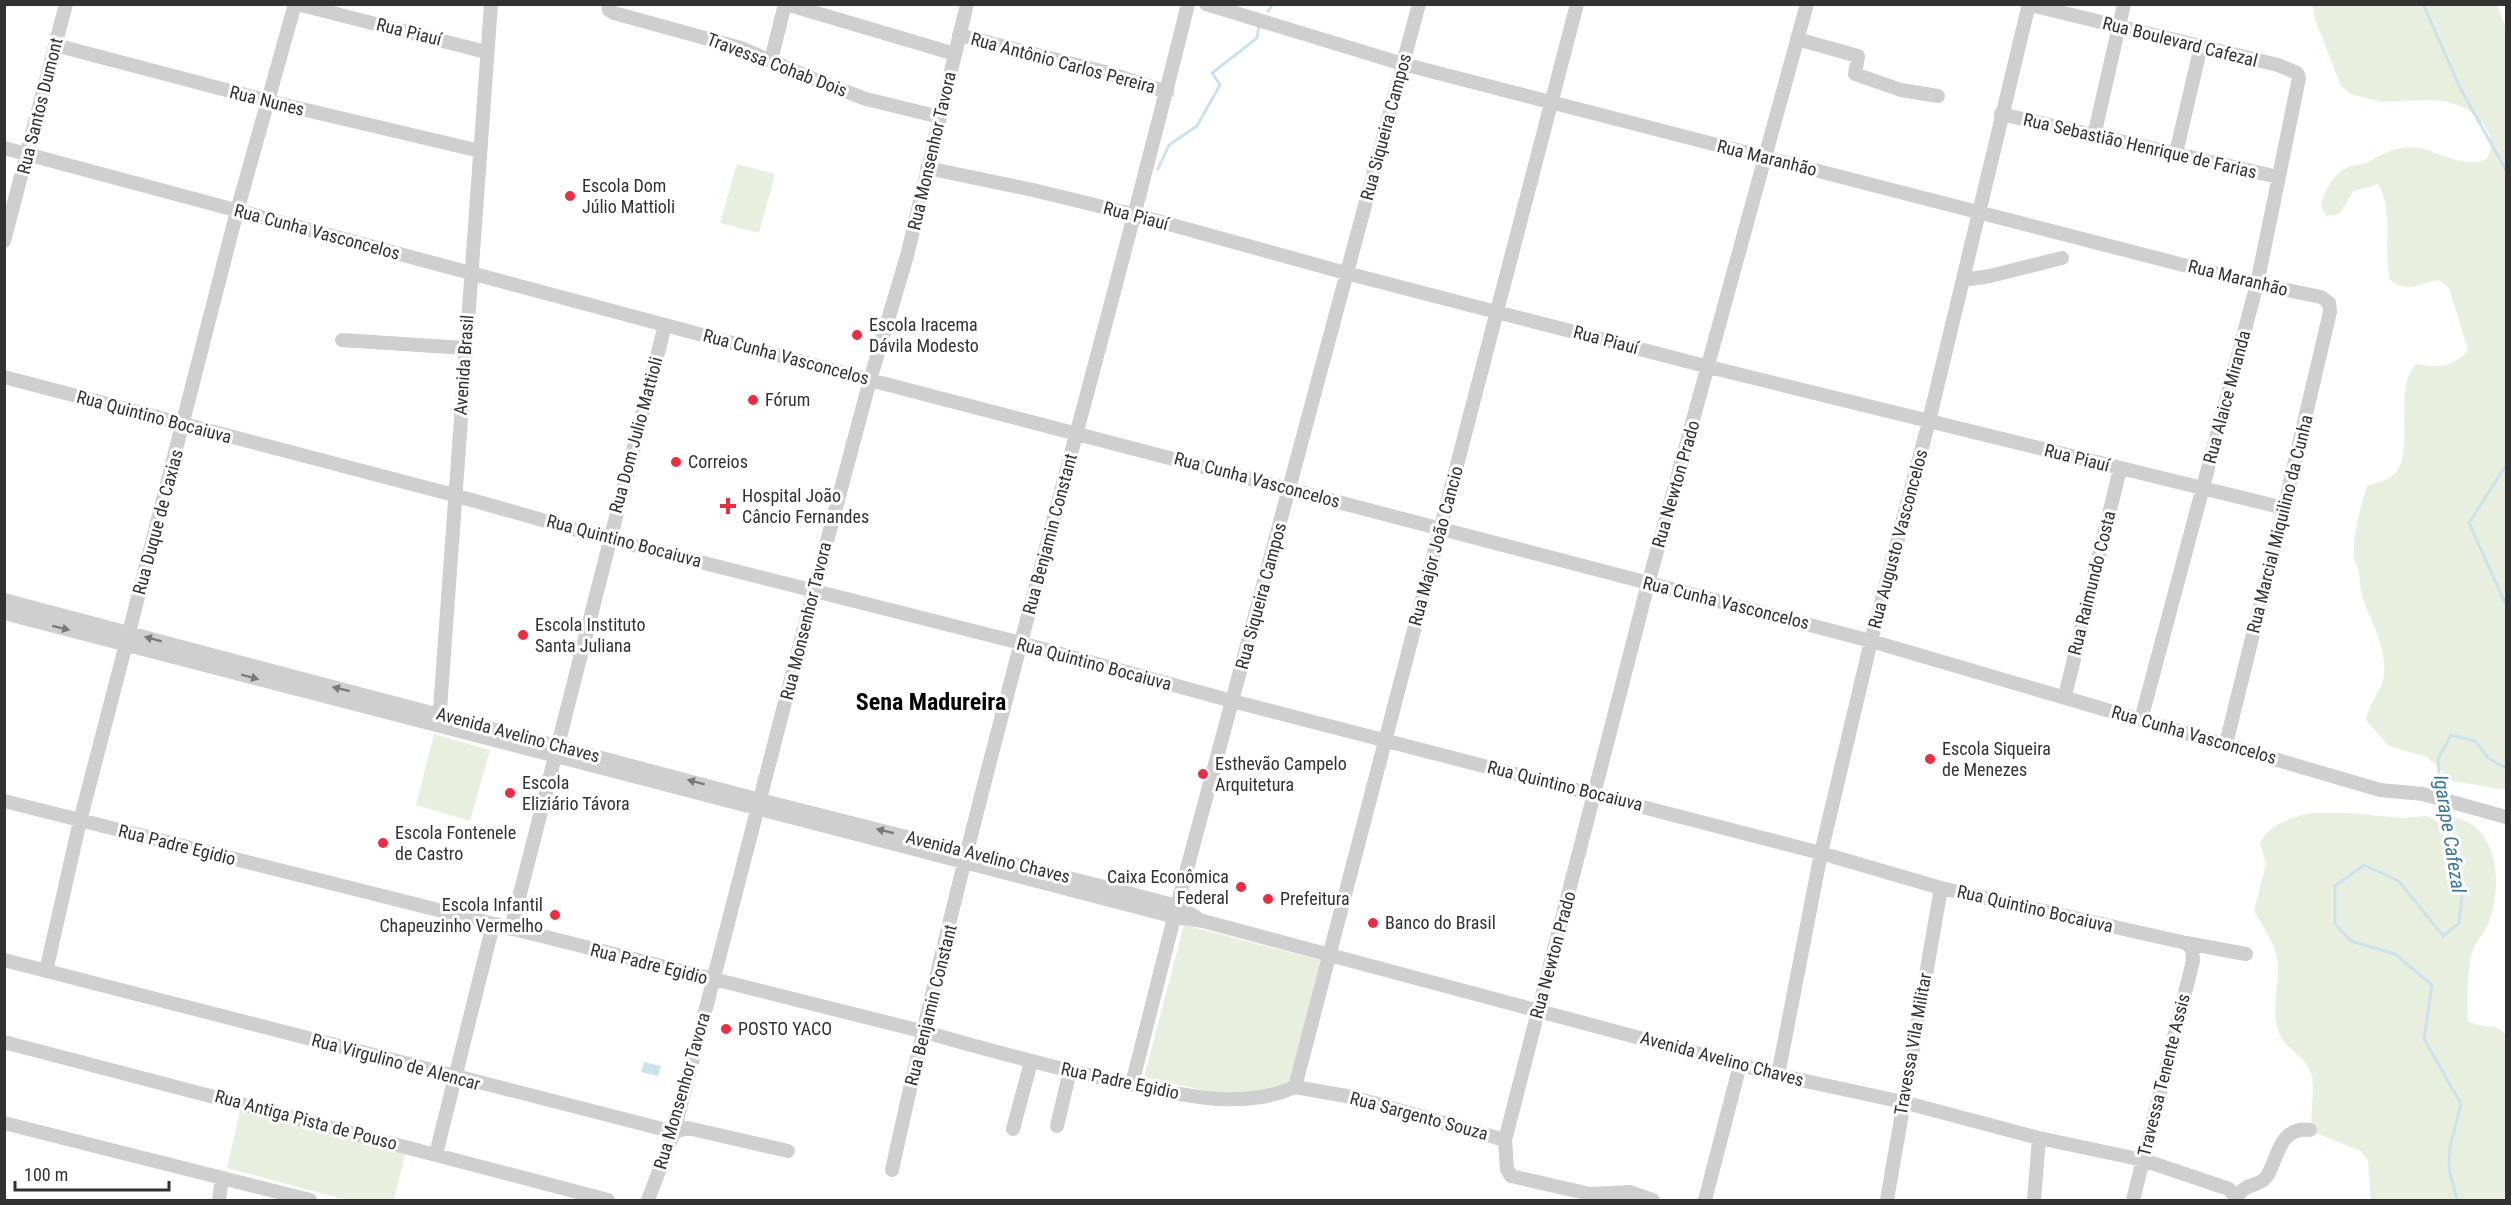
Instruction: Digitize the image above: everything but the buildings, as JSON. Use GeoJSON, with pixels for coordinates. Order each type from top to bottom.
{"type":"FeatureCollection","features":[{"type":"Feature","properties":{"kind":"street","name":"Rua Santos Dumont"},"geometry":{"type":"LineString","coordinates":[[4,242],[66,4]]}},
{"type":"Feature","properties":{"kind":"street","name":"Rua Piauí"},"geometry":{"type":"LineString","coordinates":[[296,4],[486,52]]}},
{"type":"Feature","properties":{"kind":"street","name":"Rua Duque de Caxias"},"geometry":{"type":"LineString","coordinates":[[46,970],[80,821],[184,425],[237,211],[296,4]]}},
{"type":"Feature","properties":{"kind":"street","name":"Avenida Brasil"},"geometry":{"type":"LineString","coordinates":[[440,720],[454,495],[491,4]]}},
{"type":"Feature","properties":{"kind":"street"},"geometry":{"type":"LineString","coordinates":[[771,60],[786,4],[955,54]]}},
{"type":"Feature","properties":{"kind":"street","name":"Rua Monsenhor Tavora"},"geometry":{"type":"LineString","coordinates":[[648,1200],[674,1132],[814,590],[870,380],[907,256],[967,4]]}},
{"type":"Feature","properties":{"kind":"street","name":"Rua Benjamin Constant"},"geometry":{"type":"LineString","coordinates":[[892,1170],[966,857],[1076,433],[1136,215],[1188,4]]}},
{"type":"Feature","properties":{"kind":"street","name":"Rua Maranhão"},"geometry":{"type":"LineString","coordinates":[[1206,4],[1403,64],[2257,284],[2321,297],[2329,303]]}},
{"type":"Feature","properties":{"kind":"street","name":"Rua Siqueira Campos"},"geometry":{"type":"LineString","coordinates":[[1132,1084],[1176,911],[1419,4]]}},
{"type":"Feature","properties":{"kind":"street","name":"Rua Major João Cancio"},"geometry":{"type":"LineString","coordinates":[[1295,1087],[1577,4]]}},
{"type":"Feature","properties":{"kind":"street","name":"Rua Newton Prado"},"geometry":{"type":"LineString","coordinates":[[1505,1140],[1648,584],[1807,4]]}},
{"type":"Feature","properties":{"kind":"street"},"geometry":{"type":"LineString","coordinates":[[2094,136],[2124,4]]}},
{"type":"Feature","properties":{"kind":"street","name":"Rua Boulevard Cafezal"},"geometry":{"type":"LineString","coordinates":[[2028,5],[2278,65],[2296,73]]}},
{"type":"Feature","properties":{"kind":"street","name":"Rua Augusto Vasconcelos"},"geometry":{"type":"LineString","coordinates":[[1778,1075],[1821,853],[1871,641],[1929,421],[2028,5]]}},
{"type":"Feature","properties":{"kind":"street","name":"Travessa Cohab Dois"},"geometry":{"type":"LineString","coordinates":[[611,9],[741,48],[866,99],[940,117]]}},
{"type":"Feature","properties":{"kind":"street","name":"Rua Antônio Carlos Pereira"},"geometry":{"type":"LineString","coordinates":[[959,35],[1095,69],[1167,92]]}},
{"type":"Feature","properties":{"kind":"street"},"geometry":{"type":"LineString","coordinates":[[1797,39],[1858,56],[1855,74],[1901,90],[1938,96]]}},
{"type":"Feature","properties":{"kind":"street","name":"Rua Nunes"},"geometry":{"type":"LineString","coordinates":[[55,45],[268,101],[480,151]]}},
{"type":"Feature","properties":{"kind":"street"},"geometry":{"type":"LineString","coordinates":[[2176,153],[2201,46]]}},
{"type":"Feature","properties":{"kind":"street","name":"Rua Alaice Miranda"},"geometry":{"type":"LineString","coordinates":[[2142,720],[2257,284],[2298,86],[2296,73]]}},
{"type":"Feature","properties":{"kind":"street","name":"Rua Sebastião Henrique de Farias"},"geometry":{"type":"LineString","coordinates":[[2001,114],[2278,177]]}},
{"type":"Feature","properties":{"kind":"street","name":"Rua Cunha Vasconcelos"},"geometry":{"type":"LineString","coordinates":[[4,148],[870,380],[1871,641],[2380,790],[2423,794],[2506,817]]}},
{"type":"Feature","properties":{"kind":"street","name":"Rua Piauí"},"geometry":{"type":"LineString","coordinates":[[927,168],[1136,215],[1346,273],[1709,367],[2284,508]]}},
{"type":"Feature","properties":{"kind":"street"},"geometry":{"type":"LineString","coordinates":[[1963,280],[1990,276],[2062,258]]}},
{"type":"Feature","properties":{"kind":"street","name":"Rua Marcial Miquilino da Cunha"},"geometry":{"type":"LineString","coordinates":[[2226,744],[2330,312],[2329,303]]}},
{"type":"Feature","properties":{"kind":"street","name":"Rua Dom Julio Mattioli"},"geometry":{"type":"LineString","coordinates":[[511,929],[558,752],[609,539],[665,325]]}},
{"type":"Feature","properties":{"kind":"street"},"geometry":{"type":"LineString","coordinates":[[342,340],[465,348]]}},
{"type":"Feature","properties":{"kind":"street","name":"Rua Quintino Bocaiuva"},"geometry":{"type":"LineString","coordinates":[[4,376],[454,495],[609,539],[1021,643],[1232,701],[1596,793],[1821,853],[1941,888],[2189,946],[2246,954]]}},
{"type":"Feature","properties":{"kind":"street","name":"Rua Raimundo Costa"},"geometry":{"type":"LineString","coordinates":[[2065,696],[2120,469]]}},
{"type":"Feature","properties":{"kind":"street","name":"Avenida Avelino Chaves"},"geometry":{"type":"LineString","coordinates":[[4,600],[127,638],[759,805],[1176,911],[1203,921],[1778,1075],[1903,1102],[2039,1138],[2142,1160],[2223,1186],[2229,1189],[2236,1199]]}},
{"type":"Feature","properties":{"kind":"street","name":"Avenida Avelino Chaves"},"geometry":{"type":"LineString","coordinates":[[4,613],[127,638]]}},
{"type":"Feature","properties":{"kind":"street","name":"Rua Padre Egidio"},"geometry":{"type":"LineString","coordinates":[[4,801],[925,1032],[1070,1071],[1182,1095],[1263,1097],[1295,1087]]}},
{"type":"Feature","properties":{"kind":"street","name":"Travessa Vila Militar"},"geometry":{"type":"LineString","coordinates":[[1887,1200],[1941,888]]}},
{"type":"Feature","properties":{"kind":"street"},"geometry":{"type":"LineString","coordinates":[[436,1154],[493,925]]}},
{"type":"Feature","properties":{"kind":"street","name":"Travessa Tenente Assis"},"geometry":{"type":"LineString","coordinates":[[2133,1200],[2193,961],[2189,946]]}},
{"type":"Feature","properties":{"kind":"street","name":"Rua Virgulino de Alencar"},"geometry":{"type":"LineString","coordinates":[[4,960],[454,1078],[674,1132],[688,1128],[788,1151]]}},
{"type":"Feature","properties":{"kind":"street","name":"Rua Antiga Pista de Pouso"},"geometry":{"type":"LineString","coordinates":[[4,1042],[608,1200]]}},
{"type":"Feature","properties":{"kind":"street"},"geometry":{"type":"LineString","coordinates":[[1013,1129],[1031,1062]]}},
{"type":"Feature","properties":{"kind":"street"},"geometry":{"type":"LineString","coordinates":[[1705,1200],[1740,1065]]}},
{"type":"Feature","properties":{"kind":"street"},"geometry":{"type":"LineString","coordinates":[[1057,1126],[1070,1071]]}},
{"type":"Feature","properties":{"kind":"street","name":"Rua Sargento Souza"},"geometry":{"type":"LineString","coordinates":[[1295,1087],[1352,1097],[1505,1140],[1508,1169],[1511,1176],[1590,1194],[1630,1192],[1653,1200]]}},
{"type":"Feature","properties":{"kind":"street"},"geometry":{"type":"LineString","coordinates":[[4,1123],[310,1200]]}},
{"type":"Feature","properties":{"kind":"street"},"geometry":{"type":"LineString","coordinates":[[2236,1199],[2249,1184],[2262,1181],[2267,1176],[2281,1145],[2292,1132],[2302,1129],[2310,1130]]}},
{"type":"Feature","properties":{"kind":"street"},"geometry":{"type":"LineString","coordinates":[[2034,1200],[2039,1138]]}},
{"type":"Feature","properties":{"kind":"street"},"geometry":{"type":"LineString","coordinates":[[219,1200],[222,1179]]}},
{"type":"Feature","properties":{"kind":"green space"},"geometry":{"type":"Polygon","coordinates":[[[2312,5],[2497,5],[2506,28],[2506,790],[2453,781],[2427,757],[2389,746],[2366,720],[2383,681],[2384,665],[2376,631],[2363,599],[2359,572],[2354,559],[2362,502],[2367,486],[2389,478],[2398,469],[2403,457],[2405,391],[2409,376],[2416,364],[2445,365],[2457,360],[2468,350],[2449,288],[2439,280],[2409,287],[2390,280],[2386,207],[2378,184],[2354,191],[2339,214],[2326,216],[2321,206],[2324,195],[2333,180],[2341,171],[2349,167],[2405,147],[2431,151],[2459,161],[2477,162],[2487,159],[2491,149],[2490,136],[2484,125],[2467,109],[2445,101],[2382,102],[2351,94],[2341,86],[2315,19],[2312,5]]]}},
{"type":"Feature","properties":{"kind":"green space"},"geometry":{"type":"Polygon","coordinates":[[[737,164],[775,174],[759,233],[720,223],[737,164]]]}},
{"type":"Feature","properties":{"kind":"green space"},"geometry":{"type":"Polygon","coordinates":[[[434,734],[490,750],[470,821],[416,805],[434,734]]]}},
{"type":"Feature","properties":{"kind":"green space"},"geometry":{"type":"Polygon","coordinates":[[[2311,813],[2350,813],[2401,818],[2426,816],[2437,821],[2446,842],[2455,837],[2451,827],[2456,818],[2470,824],[2481,833],[2489,845],[2494,859],[2496,890],[2488,924],[2471,956],[2468,1021],[2498,1028],[2506,1035],[2506,1200],[2371,1200],[2368,1161],[2361,1151],[2313,1132],[2312,1074],[2305,1061],[2285,1043],[2278,1031],[2275,1008],[2278,962],[2270,939],[2254,911],[2266,864],[2260,842],[2276,826],[2289,819],[2311,813]]]}},
{"type":"Feature","properties":{"kind":"green space"},"geometry":{"type":"Polygon","coordinates":[[[1184,925],[1323,961],[1289,1085],[1252,1096],[1217,1093],[1144,1077],[1184,925]]]}},
{"type":"Feature","properties":{"kind":"green space"},"geometry":{"type":"Polygon","coordinates":[[[240,1111],[406,1151],[394,1200],[347,1200],[227,1168],[240,1111]]]}},
{"type":"Feature","properties":{"kind":"water"},"geometry":{"type":"Polygon","coordinates":[[[644,1062],[661,1066],[658,1076],[641,1072],[644,1062]]]}},
{"type":"Feature","properties":{"kind":"waterway"},"geometry":{"type":"LineString","coordinates":[[1268,11],[1273,4]]}},
{"type":"Feature","properties":{"kind":"waterway","name":"Igarape Cafezal"},"geometry":{"type":"LineString","coordinates":[[2423,4],[2460,88],[2506,170]]}},
{"type":"Feature","properties":{"kind":"waterway"},"geometry":{"type":"LineString","coordinates":[[1158,169],[1169,145],[1197,126],[1220,85],[1212,73],[1257,38],[1259,25]]}},
{"type":"Feature","properties":{"kind":"waterway","name":"Igarape Cafezal"},"geometry":{"type":"LineString","coordinates":[[2506,465],[2469,523],[2506,605]]}},
{"type":"Feature","properties":{"kind":"waterway","name":"Igarape Cafezal"},"geometry":{"type":"LineString","coordinates":[[2441,795],[2438,759],[2451,735],[2475,741],[2488,758],[2506,768]]}},
{"type":"Feature","properties":{"kind":"waterway","name":"Igarape Cafezal"},"geometry":{"type":"LineString","coordinates":[[2442,805],[2462,896],[2459,923],[2443,936],[2399,881],[2364,865],[2335,886],[2335,924],[2351,941],[2395,954],[2432,985],[2424,1039],[2461,1104],[2450,1147],[2449,1169],[2457,1200]]}},
{"type":"Feature","properties":{"kind":"place","name":"Escola Dom Júlio Mattioli"},"geometry":{"type":"Point","coordinates":[570,196]}},
{"type":"Feature","properties":{"kind":"place","name":"Escola Iracema Dávila Modesto"},"geometry":{"type":"Point","coordinates":[857,335]}},
{"type":"Feature","properties":{"kind":"place","name":"Fórum"},"geometry":{"type":"Point","coordinates":[753,400]}},
{"type":"Feature","properties":{"kind":"place","name":"Correios"},"geometry":{"type":"Point","coordinates":[676,462]}},
{"type":"Feature","properties":{"kind":"place","name":"Hospital João Câncio Fernandes"},"geometry":{"type":"Point","coordinates":[728,506]}},
{"type":"Feature","properties":{"kind":"place","name":"Escola Instituto Santa Juliana"},"geometry":{"type":"Point","coordinates":[523,635]}},
{"type":"Feature","properties":{"kind":"place","name":"Escola Siqueira de Menezes"},"geometry":{"type":"Point","coordinates":[1930,759]}},
{"type":"Feature","properties":{"kind":"place","name":"Esthevão Campelo Arquitetura"},"geometry":{"type":"Point","coordinates":[1203,774]}},
{"type":"Feature","properties":{"kind":"place","name":"Escola Eliziário Távora"},"geometry":{"type":"Point","coordinates":[510,793]}},
{"type":"Feature","properties":{"kind":"place","name":"Escola Fontenele de Castro"},"geometry":{"type":"Point","coordinates":[383,843]}},
{"type":"Feature","properties":{"kind":"place","name":"Caixa Econômica Federal"},"geometry":{"type":"Point","coordinates":[1241,887]}},
{"type":"Feature","properties":{"kind":"place","name":"Prefeitura"},"geometry":{"type":"Point","coordinates":[1268,899]}},
{"type":"Feature","properties":{"kind":"place","name":"Escola Infantil Chapeuzinho Vermelho"},"geometry":{"type":"Point","coordinates":[555,915]}},
{"type":"Feature","properties":{"kind":"place","name":"Banco do Brasil"},"geometry":{"type":"Point","coordinates":[1373,923]}},
{"type":"Feature","properties":{"kind":"place","name":"POSTO YACO"},"geometry":{"type":"Point","coordinates":[726,1029]}},
{"type":"Feature","properties":{"kind":"district","name":"Sena Madureira"},"geometry":{"type":"Point","coordinates":[931,702]}}]}
